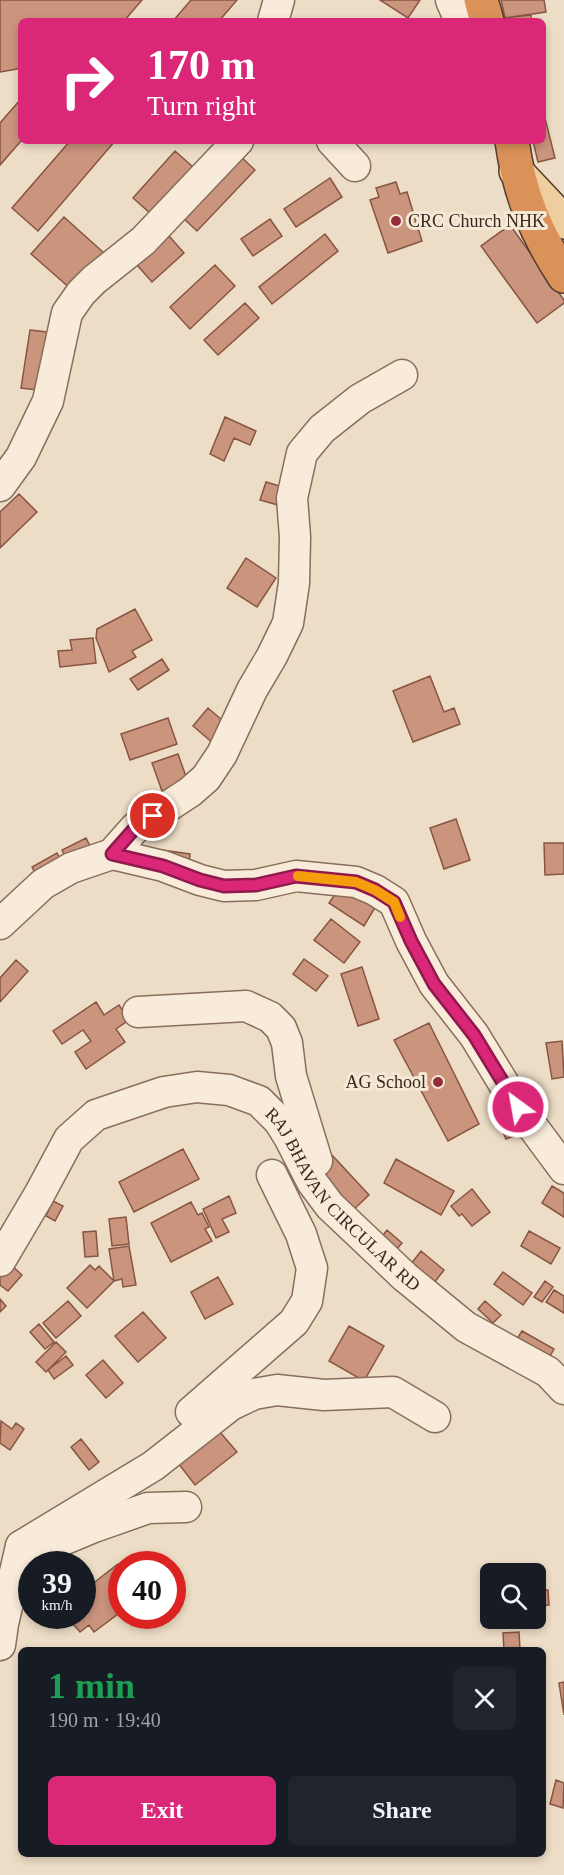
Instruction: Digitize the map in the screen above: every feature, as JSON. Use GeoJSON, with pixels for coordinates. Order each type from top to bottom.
{"type":"FeatureCollection","features":[{"type":"Feature","properties":{"kind":"highway"},"geometry":{"type":"LineString","coordinates":[[481,0],[486,18]]}},
{"type":"Feature","properties":{"kind":"highway"},"geometry":{"type":"LineString","coordinates":[[514,156],[525,201],[545,247],[564,276]]}},
{"type":"Feature","properties":{"kind":"main road"},"geometry":{"type":"LineString","coordinates":[[514,156],[564,222]]}},
{"type":"Feature","properties":{"kind":"street"},"geometry":{"type":"LineString","coordinates":[[274,18],[279,0]]}},
{"type":"Feature","properties":{"kind":"street"},"geometry":{"type":"LineString","coordinates":[[452,0],[459,18]]}},
{"type":"Feature","properties":{"kind":"street"},"geometry":{"type":"LineString","coordinates":[[0,486],[21,456],[48,401],[67,313],[94,280],[143,241],[235,144]]}},
{"type":"Feature","properties":{"kind":"street"},"geometry":{"type":"LineString","coordinates":[[335,144],[355,166]]}},
{"type":"Feature","properties":{"kind":"street"},"geometry":{"type":"LineString","coordinates":[[0,924],[43,884],[71,868],[112,854],[135,828],[190,792],[206,778],[222,754],[252,690],[288,623],[294,583],[292,498],[302,453],[322,429],[360,399],[402,375]]}},
{"type":"Feature","properties":{"kind":"street"},"geometry":{"type":"LineString","coordinates":[[112,854],[163,866],[224,886],[256,885],[296,876],[356,882],[394,902],[411,941],[434,984],[474,1035],[518,1107],[564,1169]]}},
{"type":"Feature","properties":{"kind":"street"},"geometry":{"type":"LineString","coordinates":[[138,1012],[246,1006],[270,1017],[281,1028],[287,1043],[291,1076],[330,1206]]}},
{"type":"Feature","properties":{"kind":"street","name":"RAJ BHAVAN CIRCULAR RD"},"geometry":{"type":"LineString","coordinates":[[0,1261],[69,1139],[96,1114],[164,1092],[198,1087],[229,1090],[259,1101],[279,1121],[312,1182],[330,1206],[405,1277],[466,1327],[548,1372],[564,1389]]}},
{"type":"Feature","properties":{"kind":"street"},"geometry":{"type":"LineString","coordinates":[[136,1476],[178,1424],[294,1323],[307,1301],[312,1268],[301,1234],[272,1175]]}},
{"type":"Feature","properties":{"kind":"street"},"geometry":{"type":"LineString","coordinates":[[0,1645],[21,1546],[136,1476],[231,1405],[254,1394],[277,1390],[324,1395],[393,1392],[435,1417]]}},
{"type":"Feature","properties":{"kind":"street"},"geometry":{"type":"LineString","coordinates":[[21,1546],[58,1542],[148,1508],[186,1507]]}},
{"type":"Feature","properties":{"kind":"building"},"geometry":{"type":"Polygon","coordinates":[[[0,0],[142,0],[127,18],[18,18],[18,68],[0,72],[0,0]]]}},
{"type":"Feature","properties":{"kind":"building"},"geometry":{"type":"Polygon","coordinates":[[[191,0],[237,0],[222,18],[176,18],[191,0]]]}},
{"type":"Feature","properties":{"kind":"building"},"geometry":{"type":"Polygon","coordinates":[[[380,0],[420,0],[408,18],[380,0]]]}},
{"type":"Feature","properties":{"kind":"building"},"geometry":{"type":"Polygon","coordinates":[[[501,0],[544,0],[546,12],[505,18],[501,0]]]}},
{"type":"Feature","properties":{"kind":"building"},"geometry":{"type":"Polygon","coordinates":[[[531,15],[531,18],[504,18],[531,15]]]}},
{"type":"Feature","properties":{"kind":"building"},"geometry":{"type":"Polygon","coordinates":[[[18,102],[18,144],[0,165],[0,123],[18,102]]]}},
{"type":"Feature","properties":{"kind":"building"},"geometry":{"type":"Polygon","coordinates":[[[546,122],[555,158],[538,162],[534,144],[546,144],[546,122]]]}},
{"type":"Feature","properties":{"kind":"building"},"geometry":{"type":"Polygon","coordinates":[[[67,144],[112,144],[38,231],[12,208],[67,144]]]}},
{"type":"Feature","properties":{"kind":"building"},"geometry":{"type":"Polygon","coordinates":[[[175,151],[193,167],[151,214],[133,198],[175,151]]]}},
{"type":"Feature","properties":{"kind":"building"},"geometry":{"type":"Polygon","coordinates":[[[238,154],[255,170],[197,231],[180,215],[238,154]]]}},
{"type":"Feature","properties":{"kind":"building"},"geometry":{"type":"Polygon","coordinates":[[[330,178],[342,197],[296,227],[284,209],[330,178]]]}},
{"type":"Feature","properties":{"kind":"building","name":"CRC Church NHK"},"geometry":{"type":"Polygon","coordinates":[[[396,182],[400,194],[407,192],[422,241],[388,253],[370,200],[379,197],[376,188],[396,182]]]}},
{"type":"Feature","properties":{"kind":"building"},"geometry":{"type":"Polygon","coordinates":[[[64,217],[104,253],[72,290],[31,254],[64,217]]]}},
{"type":"Feature","properties":{"kind":"building"},"geometry":{"type":"Polygon","coordinates":[[[270,219],[282,236],[253,256],[241,239],[270,219]]]}},
{"type":"Feature","properties":{"kind":"building"},"geometry":{"type":"Polygon","coordinates":[[[510,225],[564,300],[564,303],[537,323],[481,246],[510,225]]]}},
{"type":"Feature","properties":{"kind":"building"},"geometry":{"type":"Polygon","coordinates":[[[325,234],[338,251],[272,304],[259,287],[325,234]]]}},
{"type":"Feature","properties":{"kind":"building"},"geometry":{"type":"Polygon","coordinates":[[[169,236],[184,253],[152,282],[137,265],[169,236]]]}},
{"type":"Feature","properties":{"kind":"building"},"geometry":{"type":"Polygon","coordinates":[[[215,265],[235,286],[190,329],[170,307],[215,265]]]}},
{"type":"Feature","properties":{"kind":"building"},"geometry":{"type":"Polygon","coordinates":[[[245,303],[259,318],[218,355],[204,340],[245,303]]]}},
{"type":"Feature","properties":{"kind":"building"},"geometry":{"type":"Polygon","coordinates":[[[30,330],[47,332],[38,390],[21,388],[30,330]]]}},
{"type":"Feature","properties":{"kind":"building"},"geometry":{"type":"Polygon","coordinates":[[[225,417],[256,431],[250,445],[234,438],[224,461],[210,454],[225,417]]]}},
{"type":"Feature","properties":{"kind":"building"},"geometry":{"type":"Polygon","coordinates":[[[266,482],[283,487],[278,505],[260,500],[266,482]]]}},
{"type":"Feature","properties":{"kind":"building"},"geometry":{"type":"Polygon","coordinates":[[[19,494],[37,512],[0,548],[0,512],[19,494]]]}},
{"type":"Feature","properties":{"kind":"building"},"geometry":{"type":"Polygon","coordinates":[[[246,558],[276,578],[257,607],[227,588],[246,558]]]}},
{"type":"Feature","properties":{"kind":"building"},"geometry":{"type":"Polygon","coordinates":[[[135,609],[152,640],[132,651],[136,657],[109,672],[96,638],[97,629],[135,609]]]}},
{"type":"Feature","properties":{"kind":"building"},"geometry":{"type":"Polygon","coordinates":[[[93,638],[96,663],[60,667],[58,651],[72,650],[70,640],[93,638]]]}},
{"type":"Feature","properties":{"kind":"building"},"geometry":{"type":"Polygon","coordinates":[[[162,659],[169,670],[138,690],[130,679],[162,659]]]}},
{"type":"Feature","properties":{"kind":"building"},"geometry":{"type":"Polygon","coordinates":[[[430,676],[444,712],[454,708],[460,724],[413,742],[393,691],[430,676]]]}},
{"type":"Feature","properties":{"kind":"building"},"geometry":{"type":"Polygon","coordinates":[[[208,708],[229,726],[214,744],[193,726],[208,708]]]}},
{"type":"Feature","properties":{"kind":"building"},"geometry":{"type":"Polygon","coordinates":[[[168,718],[177,744],[130,760],[121,734],[168,718]]]}},
{"type":"Feature","properties":{"kind":"building"},"geometry":{"type":"Polygon","coordinates":[[[178,754],[188,782],[162,791],[152,763],[178,754]]]}},
{"type":"Feature","properties":{"kind":"building"},"geometry":{"type":"Polygon","coordinates":[[[456,819],[470,860],[444,869],[430,828],[456,819]]]}},
{"type":"Feature","properties":{"kind":"building"},"geometry":{"type":"Polygon","coordinates":[[[86,838],[92,850],[68,863],[62,850],[86,838]]]}},
{"type":"Feature","properties":{"kind":"building"},"geometry":{"type":"Polygon","coordinates":[[[544,843],[564,843],[564,874],[545,875],[544,843]]]}},
{"type":"Feature","properties":{"kind":"building"},"geometry":{"type":"Polygon","coordinates":[[[162,850],[190,854],[189,866],[162,850]]]}},
{"type":"Feature","properties":{"kind":"building"},"geometry":{"type":"Polygon","coordinates":[[[57,853],[64,866],[39,880],[32,867],[57,853]]]}},
{"type":"Feature","properties":{"kind":"building"},"geometry":{"type":"Polygon","coordinates":[[[342,884],[376,906],[364,926],[329,903],[342,884]]]}},
{"type":"Feature","properties":{"kind":"building"},"geometry":{"type":"Polygon","coordinates":[[[331,919],[360,942],[344,963],[314,940],[331,919]]]}},
{"type":"Feature","properties":{"kind":"building"},"geometry":{"type":"Polygon","coordinates":[[[304,959],[328,976],[316,991],[293,974],[304,959]]]}},
{"type":"Feature","properties":{"kind":"building"},"geometry":{"type":"Polygon","coordinates":[[[16,960],[28,971],[0,1002],[0,978],[16,960]]]}},
{"type":"Feature","properties":{"kind":"building"},"geometry":{"type":"Polygon","coordinates":[[[362,967],[379,1019],[358,1026],[341,974],[362,967]]]}},
{"type":"Feature","properties":{"kind":"building"},"geometry":{"type":"Polygon","coordinates":[[[96,1002],[104,1015],[119,1005],[129,1020],[116,1029],[125,1042],[86,1069],[75,1052],[91,1041],[83,1030],[62,1044],[53,1031],[96,1002]]]}},
{"type":"Feature","properties":{"kind":"building","name":"AG School"},"geometry":{"type":"Polygon","coordinates":[[[429,1023],[479,1124],[448,1141],[394,1040],[429,1023]]]}},
{"type":"Feature","properties":{"kind":"building"},"geometry":{"type":"Polygon","coordinates":[[[562,1041],[564,1077],[552,1079],[546,1043],[562,1041]]]}},
{"type":"Feature","properties":{"kind":"building"},"geometry":{"type":"Polygon","coordinates":[[[512,1110],[522,1133],[506,1139],[496,1117],[512,1110]]]}},
{"type":"Feature","properties":{"kind":"building"},"geometry":{"type":"Polygon","coordinates":[[[183,1149],[199,1179],[134,1212],[119,1182],[183,1149]]]}},
{"type":"Feature","properties":{"kind":"building"},"geometry":{"type":"Polygon","coordinates":[[[332,1155],[369,1195],[351,1212],[313,1172],[332,1155]]]}},
{"type":"Feature","properties":{"kind":"building"},"geometry":{"type":"Polygon","coordinates":[[[396,1159],[454,1191],[441,1215],[384,1183],[396,1159]]]}},
{"type":"Feature","properties":{"kind":"building"},"geometry":{"type":"Polygon","coordinates":[[[552,1186],[564,1193],[564,1217],[542,1203],[552,1186]]]}},
{"type":"Feature","properties":{"kind":"building"},"geometry":{"type":"Polygon","coordinates":[[[472,1189],[490,1212],[472,1226],[451,1206],[472,1189]]]}},
{"type":"Feature","properties":{"kind":"building"},"geometry":{"type":"Polygon","coordinates":[[[229,1196],[236,1213],[222,1219],[229,1232],[216,1238],[203,1209],[229,1196]]]}},
{"type":"Feature","properties":{"kind":"building"},"geometry":{"type":"Polygon","coordinates":[[[53,1201],[63,1206],[55,1221],[46,1216],[53,1201]]]}},
{"type":"Feature","properties":{"kind":"building"},"geometry":{"type":"Polygon","coordinates":[[[191,1202],[198,1215],[202,1213],[209,1227],[205,1229],[212,1241],[171,1262],[151,1223],[191,1202]]]}},
{"type":"Feature","properties":{"kind":"building"},"geometry":{"type":"Polygon","coordinates":[[[126,1217],[129,1244],[112,1246],[109,1219],[126,1217]]]}},
{"type":"Feature","properties":{"kind":"building"},"geometry":{"type":"Polygon","coordinates":[[[387,1230],[402,1243],[394,1252],[380,1239],[387,1230]]]}},
{"type":"Feature","properties":{"kind":"building"},"geometry":{"type":"Polygon","coordinates":[[[96,1231],[98,1256],[85,1257],[83,1232],[96,1231]]]}},
{"type":"Feature","properties":{"kind":"building"},"geometry":{"type":"Polygon","coordinates":[[[529,1231],[560,1248],[551,1264],[521,1246],[529,1231]]]}},
{"type":"Feature","properties":{"kind":"building"},"geometry":{"type":"Polygon","coordinates":[[[129,1246],[136,1285],[123,1287],[122,1279],[114,1281],[109,1249],[129,1246]]]}},
{"type":"Feature","properties":{"kind":"building"},"geometry":{"type":"Polygon","coordinates":[[[421,1251],[444,1270],[434,1283],[411,1264],[421,1251]]]}},
{"type":"Feature","properties":{"kind":"building"},"geometry":{"type":"Polygon","coordinates":[[[10,1264],[22,1275],[8,1291],[0,1285],[0,1276],[10,1264]]]}},
{"type":"Feature","properties":{"kind":"building"},"geometry":{"type":"Polygon","coordinates":[[[90,1265],[95,1270],[99,1266],[114,1281],[87,1308],[67,1288],[90,1265]]]}},
{"type":"Feature","properties":{"kind":"building"},"geometry":{"type":"Polygon","coordinates":[[[503,1272],[532,1293],[523,1305],[494,1284],[503,1272]]]}},
{"type":"Feature","properties":{"kind":"building"},"geometry":{"type":"Polygon","coordinates":[[[218,1277],[233,1304],[205,1319],[191,1292],[218,1277]]]}},
{"type":"Feature","properties":{"kind":"building"},"geometry":{"type":"Polygon","coordinates":[[[545,1281],[553,1287],[542,1302],[534,1297],[545,1281]]]}},
{"type":"Feature","properties":{"kind":"building"},"geometry":{"type":"Polygon","coordinates":[[[554,1290],[564,1296],[564,1313],[546,1302],[554,1290]]]}},
{"type":"Feature","properties":{"kind":"building"},"geometry":{"type":"Polygon","coordinates":[[[0,1299],[6,1306],[0,1312],[0,1299]]]}},
{"type":"Feature","properties":{"kind":"building"},"geometry":{"type":"Polygon","coordinates":[[[68,1301],[81,1316],[56,1338],[43,1323],[68,1301]]]}},
{"type":"Feature","properties":{"kind":"building"},"geometry":{"type":"Polygon","coordinates":[[[485,1301],[501,1315],[493,1323],[478,1309],[485,1301]]]}},
{"type":"Feature","properties":{"kind":"building"},"geometry":{"type":"Polygon","coordinates":[[[143,1312],[166,1338],[138,1362],[115,1336],[143,1312]]]}},
{"type":"Feature","properties":{"kind":"building"},"geometry":{"type":"Polygon","coordinates":[[[39,1324],[54,1342],[45,1349],[30,1332],[39,1324]]]}},
{"type":"Feature","properties":{"kind":"building"},"geometry":{"type":"Polygon","coordinates":[[[349,1326],[384,1346],[364,1381],[329,1361],[349,1326]]]}},
{"type":"Feature","properties":{"kind":"building"},"geometry":{"type":"Polygon","coordinates":[[[522,1331],[554,1349],[546,1363],[515,1342],[522,1331]]]}},
{"type":"Feature","properties":{"kind":"building"},"geometry":{"type":"Polygon","coordinates":[[[56,1342],[66,1352],[46,1372],[36,1362],[56,1342]]]}},
{"type":"Feature","properties":{"kind":"building"},"geometry":{"type":"Polygon","coordinates":[[[66,1356],[73,1365],[54,1379],[48,1370],[66,1356]]]}},
{"type":"Feature","properties":{"kind":"building"},"geometry":{"type":"Polygon","coordinates":[[[103,1360],[123,1383],[106,1398],[86,1375],[103,1360]]]}},
{"type":"Feature","properties":{"kind":"building"},"geometry":{"type":"Polygon","coordinates":[[[1,1421],[12,1429],[16,1423],[24,1429],[10,1450],[0,1443],[1,1421]]]}},
{"type":"Feature","properties":{"kind":"building"},"geometry":{"type":"Polygon","coordinates":[[[219,1431],[237,1452],[195,1485],[178,1463],[219,1431]]]}},
{"type":"Feature","properties":{"kind":"building"},"geometry":{"type":"Polygon","coordinates":[[[81,1439],[99,1462],[89,1470],[71,1447],[81,1439]]]}},
{"type":"Feature","properties":{"kind":"building"},"geometry":{"type":"Polygon","coordinates":[[[108,1572],[108,1622],[94,1632],[92,1629],[96,1629],[96,1581],[108,1572]]]}},
{"type":"Feature","properties":{"kind":"building"},"geometry":{"type":"Polygon","coordinates":[[[546,1590],[548,1590],[549,1605],[546,1605],[546,1590]]]}},
{"type":"Feature","properties":{"kind":"building"},"geometry":{"type":"Polygon","coordinates":[[[519,1632],[520,1647],[504,1647],[503,1633],[519,1632]]]}},
{"type":"Feature","properties":{"kind":"building"},"geometry":{"type":"Polygon","coordinates":[[[564,1682],[564,1715],[559,1683],[564,1682]]]}},
{"type":"Feature","properties":{"kind":"building"},"geometry":{"type":"Polygon","coordinates":[[[556,1780],[564,1783],[563,1808],[550,1804],[556,1780]]]}},
{"type":"Feature","properties":{"kind":"slow traffic"},"geometry":{"type":"LineString","coordinates":[[298,876],[356,882],[394,902],[400,917]]}},
{"type":"Feature","properties":{"kind":"place","name":"CRC Church NHK"},"geometry":{"type":"Point","coordinates":[396,221]}},
{"type":"Feature","properties":{"kind":"place","name":"AG School"},"geometry":{"type":"Point","coordinates":[438,1082]}},
{"type":"Feature","properties":{"kind":"route"},"geometry":{"type":"LineString","coordinates":[[153,816],[135,828],[112,854],[163,866],[224,886],[256,885],[296,876],[356,882],[394,902],[411,941],[434,984],[474,1035],[518,1107]]}}]}
